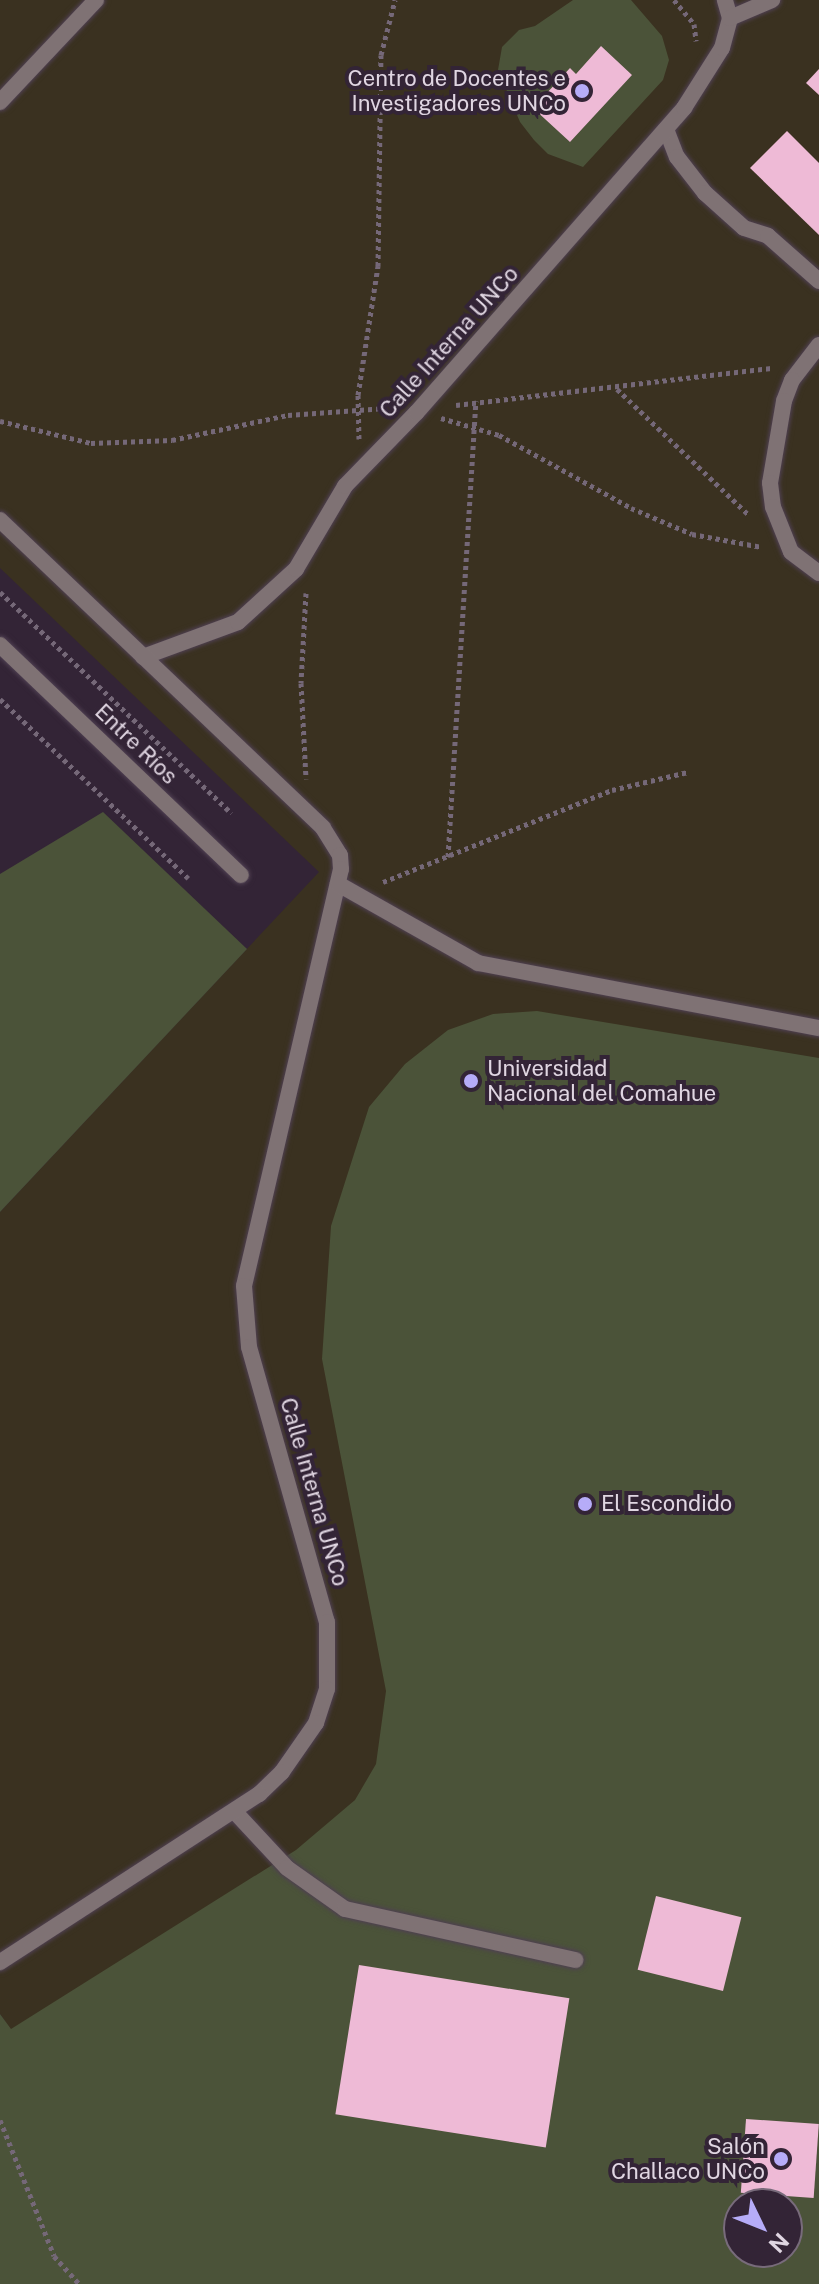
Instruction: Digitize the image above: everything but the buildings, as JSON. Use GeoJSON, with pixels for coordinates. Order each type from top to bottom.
{"type":"FeatureCollection","features":[{"type":"Feature","properties":{"kind":"street"},"geometry":{"type":"LineString","coordinates":[[0,102],[96,0]]}},
{"type":"Feature","properties":{"kind":"street"},"geometry":{"type":"LineString","coordinates":[[725,0],[730,18],[772,0]]}},
{"type":"Feature","properties":{"kind":"street","name":"Calle Interna UNCo"},"geometry":{"type":"LineString","coordinates":[[143,657],[238,622],[278,589],[309,551],[358,472],[417,412],[666,129],[706,77],[722,48],[730,18]]}},
{"type":"Feature","properties":{"kind":"street"},"geometry":{"type":"LineString","coordinates":[[666,129],[677,157],[705,193],[744,228],[779,245],[819,281]]}},
{"type":"Feature","properties":{"kind":"street"},"geometry":{"type":"LineString","coordinates":[[813,351],[784,401],[770,483],[773,507],[791,552],[819,573]]}},
{"type":"Feature","properties":{"kind":"street","name":"Calle Interna UNCo"},"geometry":{"type":"LineString","coordinates":[[0,520],[323,828],[340,855],[338,884],[244,1286],[249,1347],[327,1622],[327,1689],[316,1723],[300,1750],[282,1772],[235,1812],[0,1962]]}},
{"type":"Feature","properties":{"kind":"street","name":"Entre Ríos"},"geometry":{"type":"LineString","coordinates":[[0,645],[241,875]]}},
{"type":"Feature","properties":{"kind":"street"},"geometry":{"type":"LineString","coordinates":[[338,884],[478,963],[819,1028]]}},
{"type":"Feature","properties":{"kind":"street"},"geometry":{"type":"LineString","coordinates":[[235,1812],[287,1868],[345,1909],[575,1960]]}},
{"type":"Feature","properties":{"kind":"path"},"geometry":{"type":"LineString","coordinates":[[358,472],[359,409],[378,266],[381,55],[395,0]]}},
{"type":"Feature","properties":{"kind":"path"},"geometry":{"type":"LineString","coordinates":[[674,0],[694,24],[697,47]]}},
{"type":"Feature","properties":{"kind":"path"},"geometry":{"type":"LineString","coordinates":[[417,412],[476,401],[763,370],[813,351]]}},
{"type":"Feature","properties":{"kind":"path"},"geometry":{"type":"LineString","coordinates":[[616,388],[752,518]]}},
{"type":"Feature","properties":{"kind":"path"},"geometry":{"type":"LineString","coordinates":[[448,857],[476,401]]}},
{"type":"Feature","properties":{"kind":"path"},"geometry":{"type":"LineString","coordinates":[[0,421],[91,443],[172,440],[288,415],[359,409],[376,412],[397,405],[474,427],[692,534],[791,552]]}},
{"type":"Feature","properties":{"kind":"path"},"geometry":{"type":"LineString","coordinates":[[307,788],[301,683],[309,551]]}},
{"type":"Feature","properties":{"kind":"path"},"geometry":{"type":"LineString","coordinates":[[0,592],[231,813]]}},
{"type":"Feature","properties":{"kind":"path"},"geometry":{"type":"LineString","coordinates":[[0,699],[188,878]]}},
{"type":"Feature","properties":{"kind":"path"},"geometry":{"type":"LineString","coordinates":[[383,882],[612,790],[688,772]]}},
{"type":"Feature","properties":{"kind":"path"},"geometry":{"type":"LineString","coordinates":[[0,2120],[54,2256],[79,2284]]}},
{"type":"Feature","properties":{"kind":"shaded area","name":"Universidad Nacional del Comahue"},"geometry":{"type":"Polygon","coordinates":[[[0,0],[819,0],[819,2249],[803,2226],[803,2188],[723,2188],[723,2201],[38,2069],[0,2014],[0,1212],[319,872],[0,568],[0,0]]]}},
{"type":"Feature","properties":{"kind":"green space"},"geometry":{"type":"Polygon","coordinates":[[[573,0],[631,0],[662,36],[669,60],[663,80],[583,167],[548,154],[534,140],[520,122],[498,70],[502,47],[519,30],[535,26],[573,0]]]}},
{"type":"Feature","properties":{"kind":"green space"},"geometry":{"type":"Polygon","coordinates":[[[103,812],[247,949],[0,1212],[0,874],[103,812]]]}},
{"type":"Feature","properties":{"kind":"green space","name":"El Escondido"},"geometry":{"type":"Polygon","coordinates":[[[537,1011],[819,1058],[819,2284],[0,2284],[0,2014],[11,2029],[296,1850],[355,1800],[376,1764],[386,1691],[322,1359],[331,1226],[369,1107],[405,1064],[448,1030],[493,1014],[537,1011]]]}},
{"type":"Feature","properties":{"kind":"place","name":"Centro de Docentes e Investigadores UNCo"},"geometry":{"type":"Point","coordinates":[582,91]}},
{"type":"Feature","properties":{"kind":"place","name":"Universidad Nacional del Comahue"},"geometry":{"type":"Point","coordinates":[471,1081]}},
{"type":"Feature","properties":{"kind":"place","name":"El Escondido"},"geometry":{"type":"Point","coordinates":[585,1504]}},
{"type":"Feature","properties":{"kind":"place","name":"Salón Challaco UNCo"},"geometry":{"type":"Point","coordinates":[781,2159]}}]}
